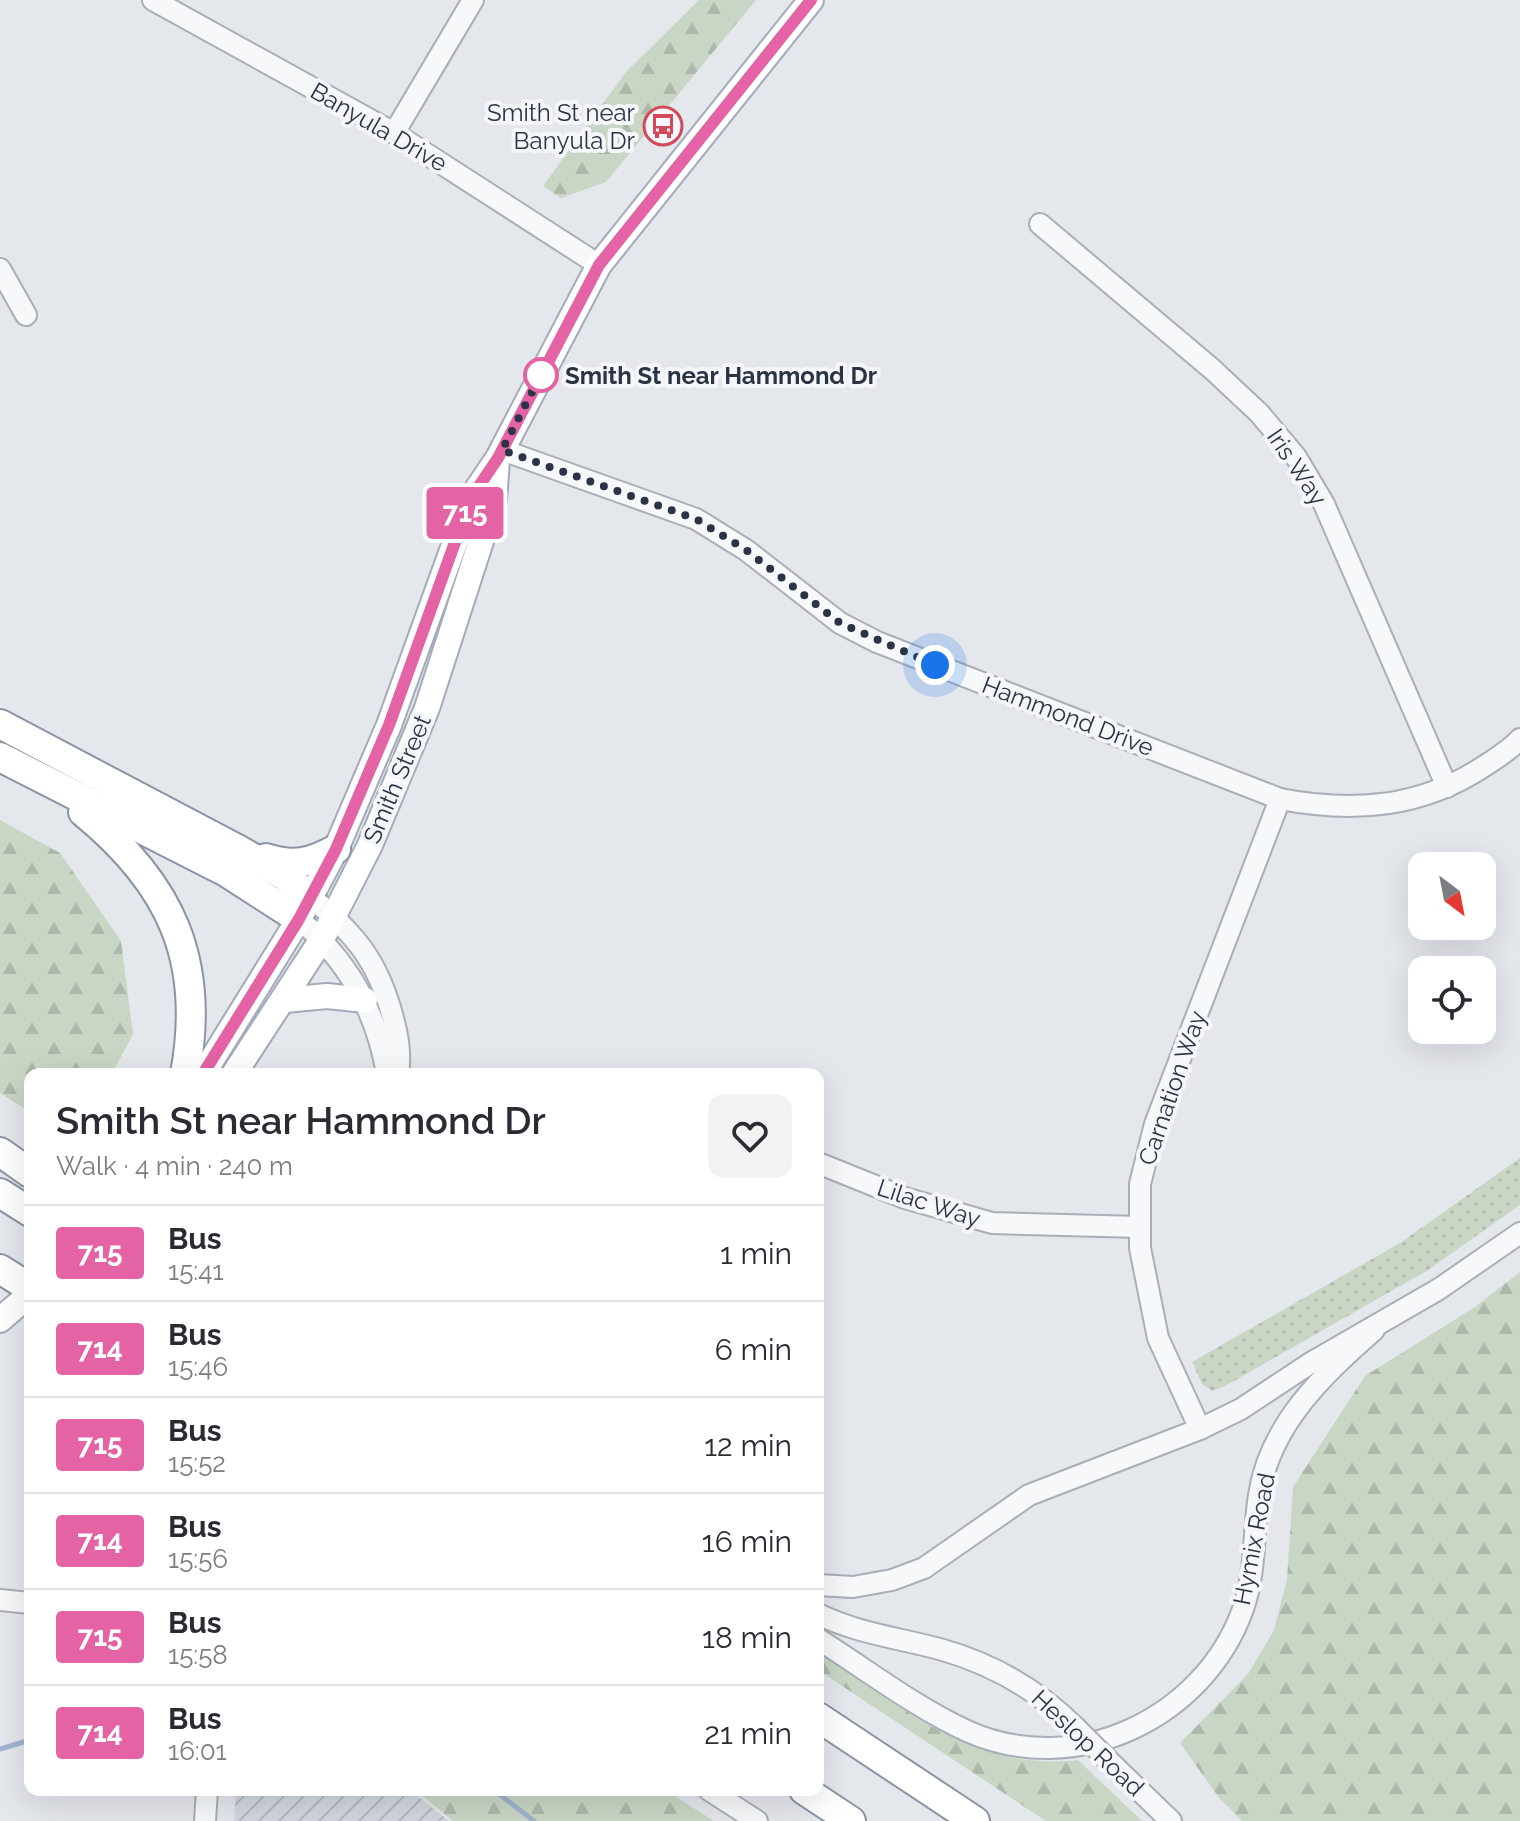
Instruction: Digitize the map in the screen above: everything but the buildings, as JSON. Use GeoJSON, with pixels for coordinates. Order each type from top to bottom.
{"type":"FeatureCollection","features":[{"type":"Feature","properties":{"kind":"highway"},"geometry":{"type":"LineString","coordinates":[[0,724],[283,875],[305,908]]}},
{"type":"Feature","properties":{"kind":"highway"},"geometry":{"type":"LineString","coordinates":[[0,757],[52,786],[305,908]]}},
{"type":"Feature","properties":{"kind":"highway"},"geometry":{"type":"LineString","coordinates":[[52,786],[121,843],[165,905],[189,977],[192,1027],[186,1068]]}},
{"type":"Feature","properties":{"kind":"highway"},"geometry":{"type":"LineString","coordinates":[[239,850],[297,865],[336,849]]}},
{"type":"Feature","properties":{"kind":"highway"},"geometry":{"type":"LineString","coordinates":[[0,1152],[24,1169]]}},
{"type":"Feature","properties":{"kind":"highway"},"geometry":{"type":"LineString","coordinates":[[0,1193],[24,1208]]}},
{"type":"Feature","properties":{"kind":"highway"},"geometry":{"type":"LineString","coordinates":[[0,1269],[24,1287]]}},
{"type":"Feature","properties":{"kind":"highway"},"geometry":{"type":"LineString","coordinates":[[824,1721],[975,1821]]}},
{"type":"Feature","properties":{"kind":"highway"},"geometry":{"type":"LineString","coordinates":[[813,1796],[851,1821]]}},
{"type":"Feature","properties":{"kind":"main road","name":"Smith Street"},"geometry":{"type":"LineString","coordinates":[[207,1068],[305,908],[336,849],[389,725],[471,498],[500,454],[599,265],[811,0]]}},
{"type":"Feature","properties":{"kind":"main road","name":"Smith Street"},"geometry":{"type":"LineString","coordinates":[[238,1068],[322,939],[386,809],[427,708],[494,501],[500,454]]}},
{"type":"Feature","properties":{"kind":"main road"},"geometry":{"type":"LineString","coordinates":[[285,1000],[327,996],[365,1000]]}},
{"type":"Feature","properties":{"kind":"main road"},"geometry":{"type":"LineString","coordinates":[[0,1320],[24,1297]]}},
{"type":"Feature","properties":{"kind":"street","name":"Banyula Drive"},"geometry":{"type":"LineString","coordinates":[[153,0],[394,133],[599,265]]}},
{"type":"Feature","properties":{"kind":"street"},"geometry":{"type":"LineString","coordinates":[[394,133],[473,0]]}},
{"type":"Feature","properties":{"kind":"street","name":"Iris Way"},"geometry":{"type":"LineString","coordinates":[[1040,224],[1212,369],[1259,413],[1296,457],[1324,504],[1447,787]]}},
{"type":"Feature","properties":{"kind":"street"},"geometry":{"type":"LineString","coordinates":[[0,269],[26,315]]}},
{"type":"Feature","properties":{"kind":"street","name":"Hammond Drive"},"geometry":{"type":"LineString","coordinates":[[500,454],[696,519],[746,550],[840,623],[877,642],[1280,799],[1344,809],[1387,805],[1447,787],[1473,774],[1520,739]]}},
{"type":"Feature","properties":{"kind":"street","name":"Carnation Way"},"geometry":{"type":"LineString","coordinates":[[1200,1429],[1158,1338],[1140,1248],[1140,1184],[1155,1124],[1280,799]]}},
{"type":"Feature","properties":{"kind":"street"},"geometry":{"type":"LineString","coordinates":[[305,908],[334,916],[365,949],[381,981],[395,1026],[398,1068]]}},
{"type":"Feature","properties":{"kind":"street"},"geometry":{"type":"LineString","coordinates":[[305,908],[322,939],[342,962],[365,1000],[385,1068]]}},
{"type":"Feature","properties":{"kind":"street","name":"Lilac Way"},"geometry":{"type":"LineString","coordinates":[[824,1165],[905,1198],[992,1223],[1140,1227]]}},
{"type":"Feature","properties":{"kind":"street","name":"Hymix Road"},"geometry":{"type":"LineString","coordinates":[[824,1585],[853,1587],[892,1580],[924,1568],[1029,1495],[1200,1429],[1374,1330],[1520,1233]]}},
{"type":"Feature","properties":{"kind":"street","name":"Hymix Road"},"geometry":{"type":"LineString","coordinates":[[824,1643],[940,1716],[999,1742],[1048,1748],[1112,1738],[1140,1729],[1189,1693],[1223,1652],[1249,1585],[1259,1493],[1273,1449],[1317,1381],[1374,1330]]}},
{"type":"Feature","properties":{"kind":"street"},"geometry":{"type":"LineString","coordinates":[[0,1600],[24,1602]]}},
{"type":"Feature","properties":{"kind":"street","name":"Heslop Road"},"geometry":{"type":"LineString","coordinates":[[824,1616],[875,1637],[942,1650],[980,1662],[1035,1691],[1171,1821]]}},
{"type":"Feature","properties":{"kind":"street"},"geometry":{"type":"LineString","coordinates":[[205,1821],[207,1796]]}},
{"type":"Feature","properties":{"kind":"street"},"geometry":{"type":"LineString","coordinates":[[718,1796],[757,1821]]}},
{"type":"Feature","properties":{"kind":"shaded area"},"geometry":{"type":"Polygon","coordinates":[[[236,1796],[418,1796],[449,1821],[234,1821],[236,1796]]]}},
{"type":"Feature","properties":{"kind":"green space"},"geometry":{"type":"Polygon","coordinates":[[[699,0],[756,0],[606,182],[561,198],[543,186],[626,72],[699,0]]]}},
{"type":"Feature","properties":{"kind":"green space"},"geometry":{"type":"Polygon","coordinates":[[[0,820],[60,853],[121,941],[133,1034],[115,1068],[24,1068],[24,1108],[0,1093],[0,820]]]}},
{"type":"Feature","properties":{"kind":"green space"},"geometry":{"type":"Polygon","coordinates":[[[1520,1158],[1520,1205],[1428,1270],[1225,1386],[1212,1391],[1202,1384],[1192,1362],[1400,1243],[1520,1158]]]}},
{"type":"Feature","properties":{"kind":"green space"},"geometry":{"type":"Polygon","coordinates":[[[1520,1272],[1520,1821],[1242,1821],[1220,1799],[1180,1743],[1248,1674],[1274,1630],[1287,1579],[1293,1487],[1365,1376],[1475,1307],[1520,1272]]]}},
{"type":"Feature","properties":{"kind":"green space"},"geometry":{"type":"Polygon","coordinates":[[[824,1655],[908,1713],[972,1745],[1005,1756],[1041,1761],[1078,1760],[1142,1821],[1046,1821],[824,1674],[824,1655]]]}},
{"type":"Feature","properties":{"kind":"green space"},"geometry":{"type":"Polygon","coordinates":[[[422,1796],[674,1796],[714,1821],[453,1821],[422,1796]]]}},
{"type":"Feature","properties":{"kind":"waterway"},"geometry":{"type":"LineString","coordinates":[[0,1749],[24,1742]]}},
{"type":"Feature","properties":{"kind":"waterway"},"geometry":{"type":"LineString","coordinates":[[502,1796],[534,1821]]}},
{"type":"Feature","properties":{"kind":"bus line","name":"715"},"geometry":{"type":"LineString","coordinates":[[207,1068],[299,919],[336,849],[389,725],[471,498],[498,458],[599,265],[811,0]]}},
{"type":"Feature","properties":{"kind":"place","name":"Smith St near Banyula Dr"},"geometry":{"type":"Point","coordinates":[663,126]}},
{"type":"Feature","properties":{"kind":"place","name":"Smith St near Hammond Dr"},"geometry":{"type":"Point","coordinates":[541,375]}},
{"type":"Feature","properties":{"kind":"route"},"geometry":{"type":"LineString","coordinates":[[541,375],[543,371],[502,450],[696,519],[746,550],[791,588],[840,623],[877,642],[935,665]]}}]}
